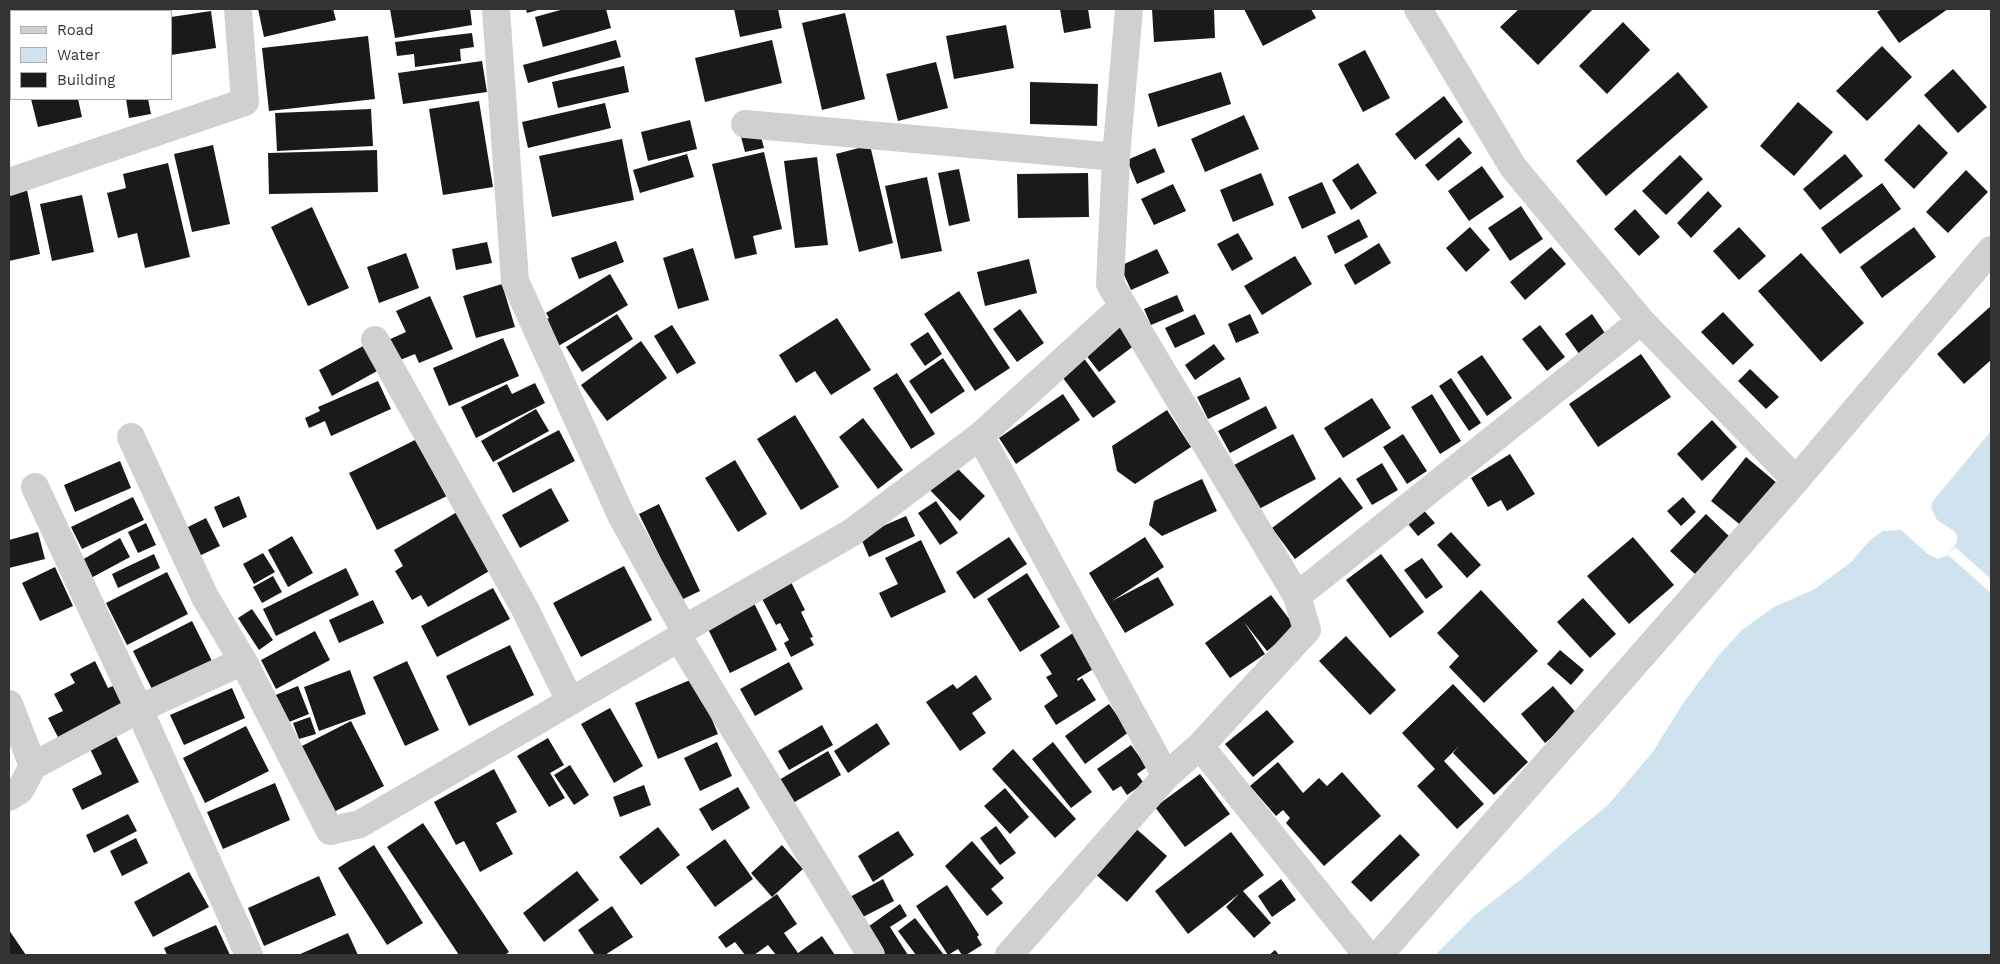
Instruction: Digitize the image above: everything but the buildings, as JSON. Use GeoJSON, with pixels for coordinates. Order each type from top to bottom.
{"type":"FeatureCollection","features":[{"type":"Feature","properties":{"kind":"street"},"geometry":{"type":"LineString","coordinates":[[9,182],[245,102],[238,9]]}},
{"type":"Feature","properties":{"kind":"street"},"geometry":{"type":"LineString","coordinates":[[496,9],[515,281],[622,517],[682,633],[870,955]]}},
{"type":"Feature","properties":{"kind":"street"},"geometry":{"type":"LineString","coordinates":[[1009,955],[1166,776],[1200,746],[1307,630],[1296,596],[1110,284],[1116,157],[1129,9]]}},
{"type":"Feature","properties":{"kind":"street"},"geometry":{"type":"LineString","coordinates":[[1418,9],[1513,167],[1641,321],[1796,480]]}},
{"type":"Feature","properties":{"kind":"street"},"geometry":{"type":"LineString","coordinates":[[745,124],[1116,157]]}},
{"type":"Feature","properties":{"kind":"street"},"geometry":{"type":"LineString","coordinates":[[1379,955],[1796,480],[1991,250]]}},
{"type":"Feature","properties":{"kind":"street"},"geometry":{"type":"LineString","coordinates":[[131,437],[205,597],[243,661],[330,831],[360,824],[851,534],[980,436],[1122,306]]}},
{"type":"Feature","properties":{"kind":"street"},"geometry":{"type":"LineString","coordinates":[[1296,596],[1641,321]]}},
{"type":"Feature","properties":{"kind":"street"},"geometry":{"type":"LineString","coordinates":[[375,340],[525,608],[570,701]]}},
{"type":"Feature","properties":{"kind":"street"},"geometry":{"type":"LineString","coordinates":[[980,436],[1166,776]]}},
{"type":"Feature","properties":{"kind":"street"},"geometry":{"type":"LineString","coordinates":[[35,487],[139,709],[249,955]]}},
{"type":"Feature","properties":{"kind":"street"},"geometry":{"type":"LineString","coordinates":[[9,797],[20,790],[33,766],[139,709],[243,661]]}},
{"type":"Feature","properties":{"kind":"street"},"geometry":{"type":"LineString","coordinates":[[9,704],[33,766]]}},
{"type":"Feature","properties":{"kind":"street"},"geometry":{"type":"LineString","coordinates":[[1200,746],[1367,955]]}},
{"type":"Feature","properties":{"kind":"water"},"geometry":{"type":"Polygon","coordinates":[[[1991,431],[1991,955],[1435,955],[1475,915],[1524,877],[1607,806],[1652,753],[1684,702],[1719,655],[1742,630],[1774,607],[1815,589],[1851,562],[1870,540],[1883,531],[1901,530],[1929,555],[1938,559],[1948,555],[1957,542],[1957,536],[1954,531],[1937,520],[1931,507],[1933,501],[1991,431]]]}},
{"type":"Feature","properties":{"kind":"pier"},"geometry":{"type":"Polygon","coordinates":[[[1955,547],[1991,579],[1991,593],[1948,555],[1955,547]]]}}]}
